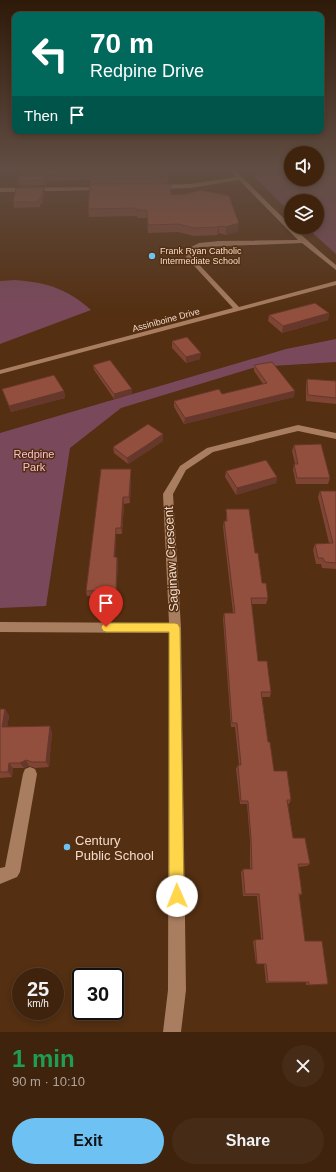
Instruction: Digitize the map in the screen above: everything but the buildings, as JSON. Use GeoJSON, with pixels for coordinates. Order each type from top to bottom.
{"type":"FeatureCollection","features":[{"type":"Feature","properties":{"kind":"street"},"geometry":{"type":"LineString","coordinates":[[279,216],[303,241],[336,268]]}},
{"type":"Feature","properties":{"kind":"street"},"geometry":{"type":"LineString","coordinates":[[237,309],[188,256],[191,249],[199,245],[219,243],[272,243],[303,241]]}},
{"type":"Feature","properties":{"kind":"street","name":"Assiniboine Drive"},"geometry":{"type":"LineString","coordinates":[[0,372],[336,283]]}},
{"type":"Feature","properties":{"kind":"street","name":"Saginaw Crescent"},"geometry":{"type":"LineString","coordinates":[[172,1032],[177,990],[175,628],[168,494],[183,468],[210,450],[298,428],[336,436]]}},
{"type":"Feature","properties":{"kind":"street"},"geometry":{"type":"LineString","coordinates":[[0,627],[175,628]]}},
{"type":"Feature","properties":{"kind":"street"},"geometry":{"type":"LineString","coordinates":[[0,876],[12,872],[30,774]]}},
{"type":"Feature","properties":{"kind":"green space"},"geometry":{"type":"Polygon","coordinates":[[[324,216],[336,216],[336,254],[314,234],[324,234],[324,216]]]}},
{"type":"Feature","properties":{"kind":"green space"},"geometry":{"type":"Polygon","coordinates":[[[15,280],[37,283],[56,288],[73,296],[91,310],[0,344],[0,281],[15,280]]]}},
{"type":"Feature","properties":{"kind":"green space","name":"Redpine Park"},"geometry":{"type":"Polygon","coordinates":[[[336,339],[336,362],[256,367],[121,408],[70,448],[46,606],[0,608],[0,433],[286,349],[336,339]]]}},
{"type":"Feature","properties":{"kind":"place","name":"Frank Ryan Catholic Intermediate School"},"geometry":{"type":"Point","coordinates":[152,256]}},
{"type":"Feature","properties":{"kind":"place","name":"Century Public School"},"geometry":{"type":"Point","coordinates":[67,847]}},
{"type":"Feature","properties":{"kind":"route"},"geometry":{"type":"LineString","coordinates":[[106,627],[175,628],[177,896]]}}]}
